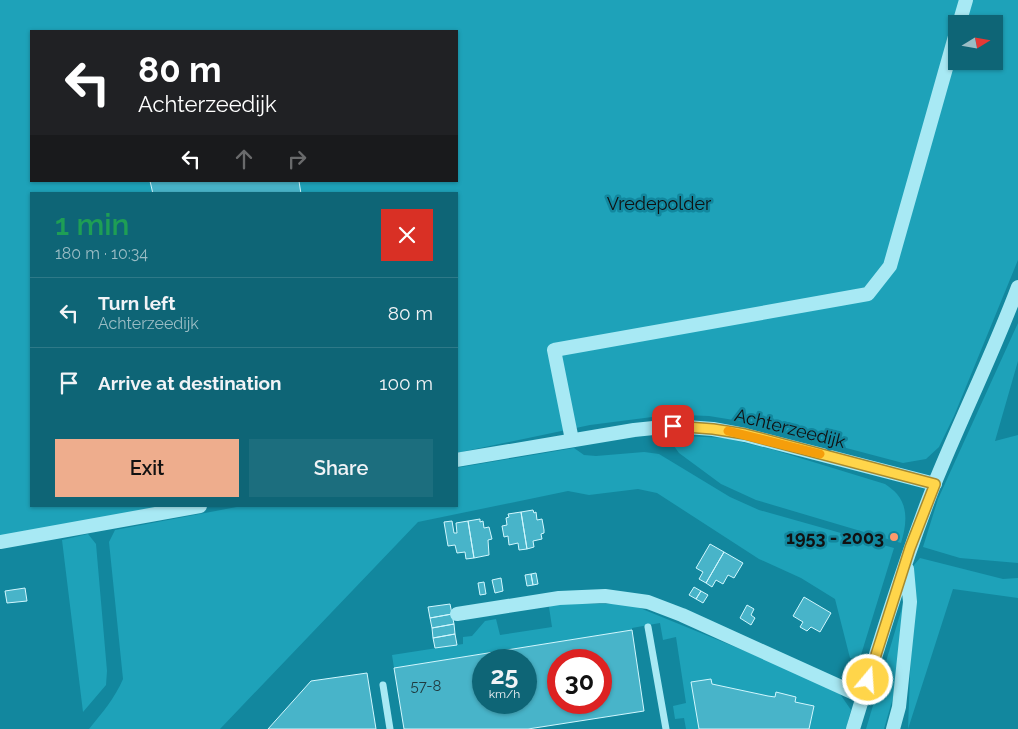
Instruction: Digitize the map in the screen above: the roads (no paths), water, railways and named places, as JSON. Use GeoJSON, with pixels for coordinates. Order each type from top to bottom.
{"type":"FeatureCollection","features":[{"type":"Feature","properties":{"kind":"street"},"geometry":{"type":"LineString","coordinates":[[962,15],[966,0]]}},
{"type":"Feature","properties":{"kind":"street"},"geometry":{"type":"LineString","coordinates":[[572,440],[554,350],[868,294],[890,266],[948,62]]}},
{"type":"Feature","properties":{"kind":"street"},"geometry":{"type":"LineString","coordinates":[[853,729],[906,560],[935,484],[1018,287]]}},
{"type":"Feature","properties":{"kind":"street","name":"Achterzeedijk"},"geometry":{"type":"LineString","coordinates":[[458,460],[634,430],[673,426],[745,434],[935,484]]}},
{"type":"Feature","properties":{"kind":"street"},"geometry":{"type":"LineString","coordinates":[[0,542],[194,507]]}},
{"type":"Feature","properties":{"kind":"street"},"geometry":{"type":"LineString","coordinates":[[893,729],[899,707],[910,602],[906,560]]}},
{"type":"Feature","properties":{"kind":"street"},"geometry":{"type":"LineString","coordinates":[[457,614],[559,598],[605,596],[648,602],[682,615],[863,697]]}},
{"type":"Feature","properties":{"kind":"lane"},"geometry":{"type":"LineString","coordinates":[[648,627],[666,729]]}},
{"type":"Feature","properties":{"kind":"lane"},"geometry":{"type":"LineString","coordinates":[[383,685],[390,729]]}},
{"type":"Feature","properties":{"kind":"place","name":"1953 - 2003"},"geometry":{"type":"Point","coordinates":[894,537]}},
{"type":"Feature","properties":{"kind":"park label","name":"Vredepolder"},"geometry":{"type":"Point","coordinates":[659,203]}}]}
